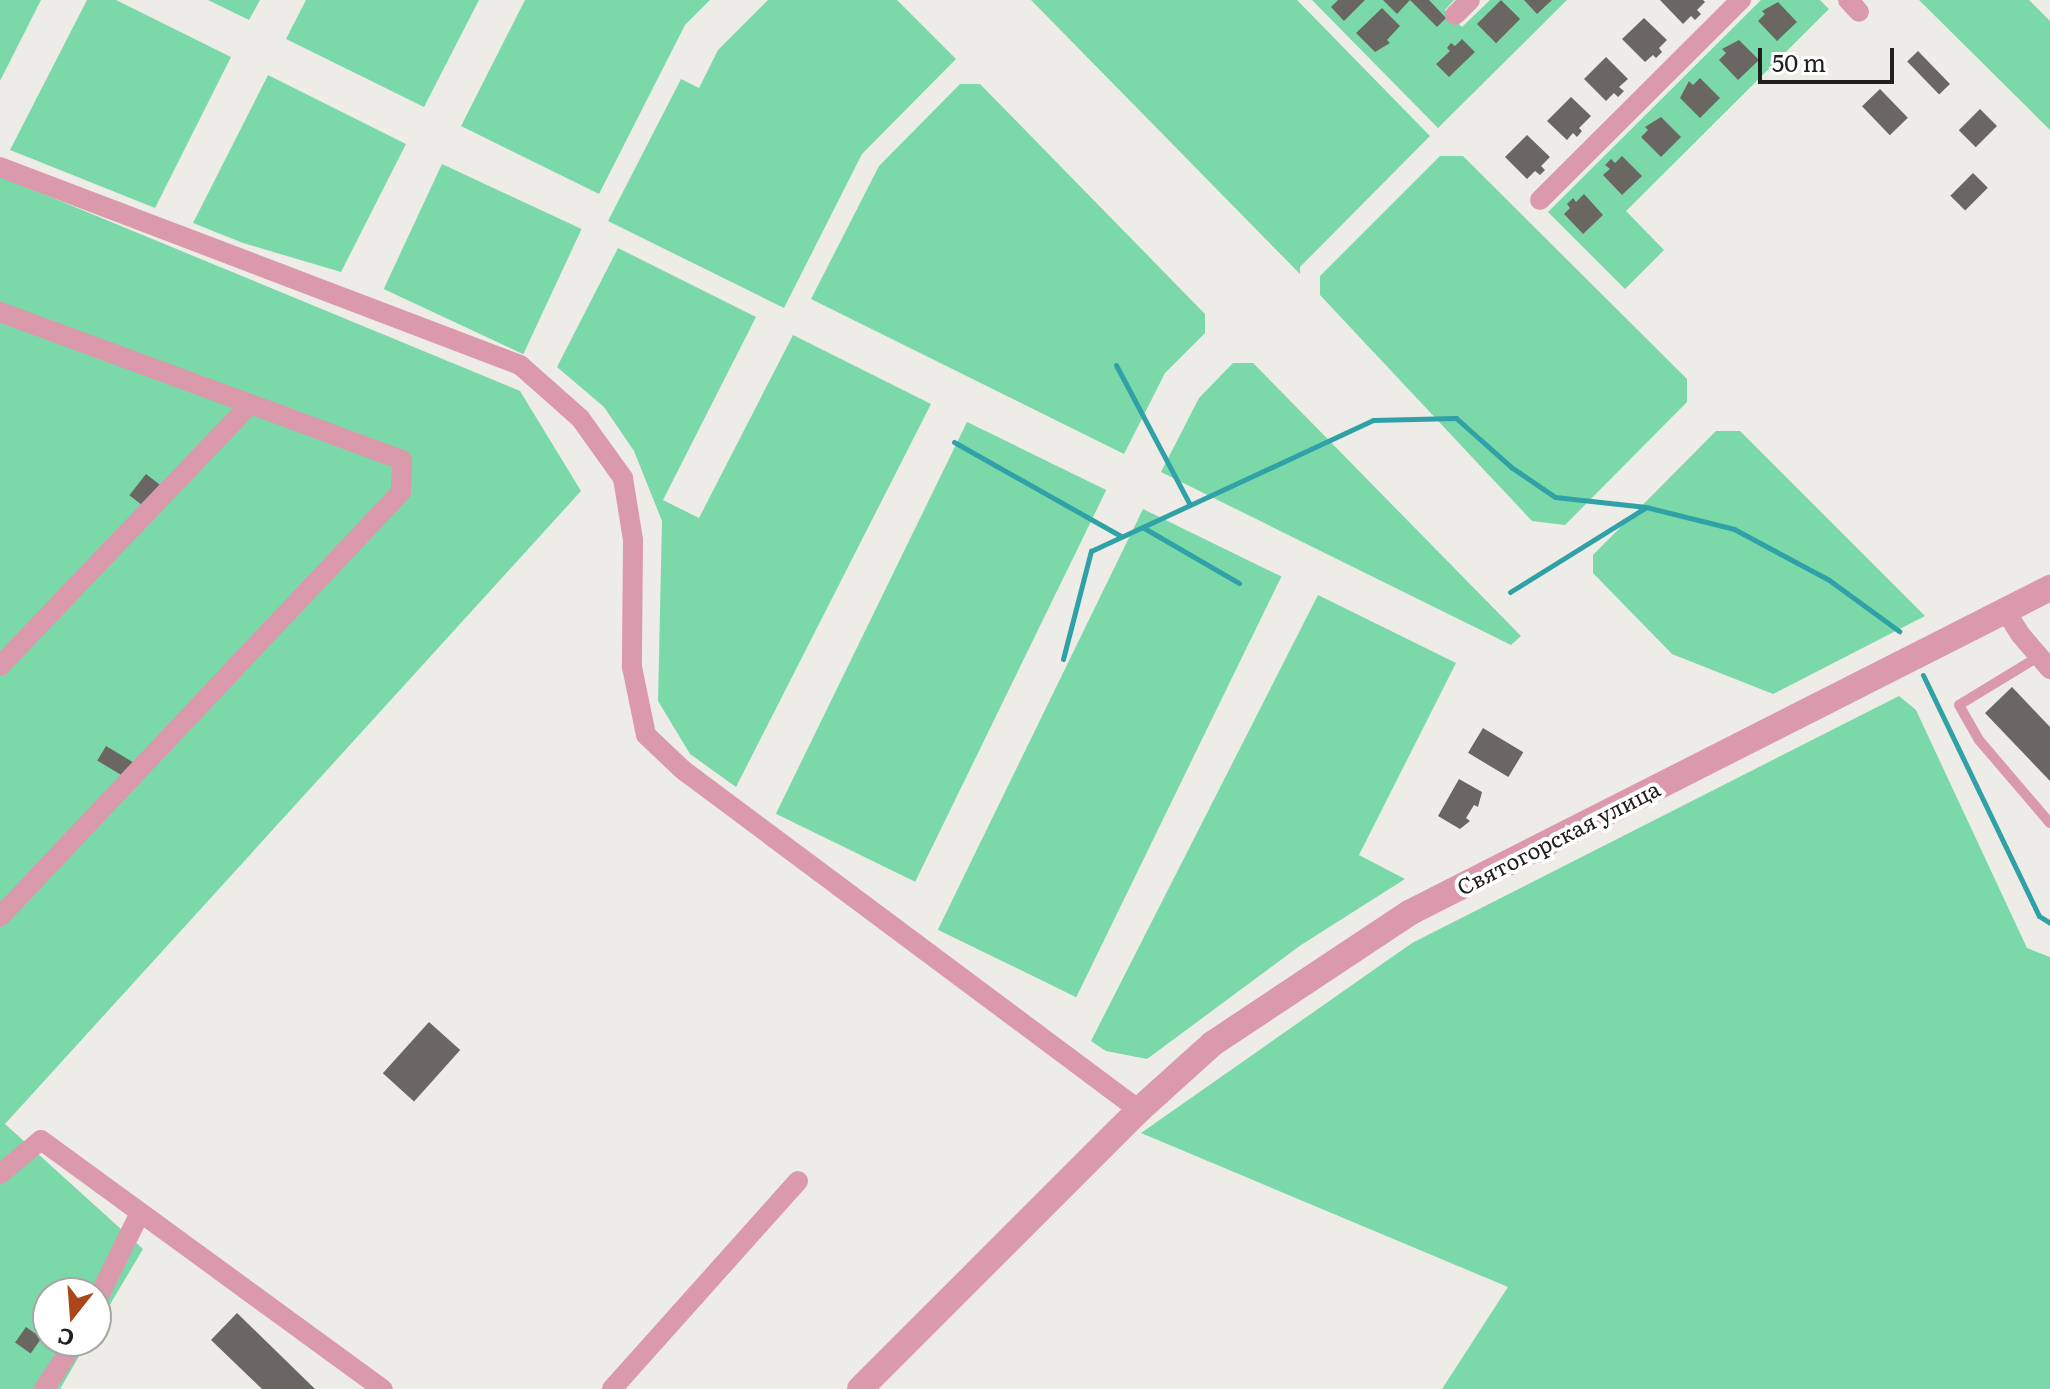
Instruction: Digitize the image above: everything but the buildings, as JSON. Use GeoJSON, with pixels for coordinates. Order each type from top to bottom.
{"type":"FeatureCollection","features":[{"type":"Feature","properties":{"kind":"street"},"geometry":{"type":"LineString","coordinates":[[1540,200],[1741,0]]}},
{"type":"Feature","properties":{"kind":"street"},"geometry":{"type":"LineString","coordinates":[[0,167],[520,365],[580,418],[623,478],[633,540],[632,667],[646,735],[683,770],[1139,1110]]}},
{"type":"Feature","properties":{"kind":"street"},"geometry":{"type":"LineString","coordinates":[[0,312],[402,460],[401,492],[0,917]]}},
{"type":"Feature","properties":{"kind":"street"},"geometry":{"type":"LineString","coordinates":[[0,666],[250,404]]}},
{"type":"Feature","properties":{"kind":"street","name":"Святогорская улица"},"geometry":{"type":"LineString","coordinates":[[860,1389],[1139,1110],[1212,1044],[1409,913],[2050,588]]}},
{"type":"Feature","properties":{"kind":"street"},"geometry":{"type":"LineString","coordinates":[[2005,610],[2044,663]]}},
{"type":"Feature","properties":{"kind":"street"},"geometry":{"type":"LineString","coordinates":[[0,1174],[41,1140],[383,1389]]}},
{"type":"Feature","properties":{"kind":"street"},"geometry":{"type":"LineString","coordinates":[[612,1389],[798,1181]]}},
{"type":"Feature","properties":{"kind":"street"},"geometry":{"type":"LineString","coordinates":[[108,1277],[140,1213]]}},
{"type":"Feature","properties":{"kind":"street"},"geometry":{"type":"LineString","coordinates":[[44,1389],[65,1357]]}},
{"type":"Feature","properties":{"kind":"lane"},"geometry":{"type":"LineString","coordinates":[[2044,663],[1959,705],[1979,740],[2050,823]]}},
{"type":"Feature","properties":{"kind":"green space"},"geometry":{"type":"Polygon","coordinates":[[[0,0],[41,0],[0,81],[0,0]]]}},
{"type":"Feature","properties":{"kind":"green space"},"geometry":{"type":"Polygon","coordinates":[[[87,0],[116,0],[231,57],[155,208],[10,150],[87,0]]]}},
{"type":"Feature","properties":{"kind":"green space"},"geometry":{"type":"Polygon","coordinates":[[[208,0],[260,0],[249,20],[208,0]]]}},
{"type":"Feature","properties":{"kind":"green space"},"geometry":{"type":"Polygon","coordinates":[[[306,0],[479,0],[424,107],[286,39],[306,0]]]}},
{"type":"Feature","properties":{"kind":"green space"},"geometry":{"type":"Polygon","coordinates":[[[525,0],[710,0],[685,25],[599,194],[461,126],[525,0]]]}},
{"type":"Feature","properties":{"kind":"green space"},"geometry":{"type":"Polygon","coordinates":[[[768,0],[897,0],[956,59],[862,154],[784,308],[608,221],[681,79],[699,88],[718,50],[768,0]]]}},
{"type":"Feature","properties":{"kind":"green space"},"geometry":{"type":"Polygon","coordinates":[[[1031,0],[1297,0],[1430,136],[1300,267],[1300,274],[1031,0]]]}},
{"type":"Feature","properties":{"kind":"green space"},"geometry":{"type":"Polygon","coordinates":[[[1312,0],[1454,0],[1445,10],[1462,27],[1490,0],[1567,0],[1438,128],[1312,0]]]}},
{"type":"Feature","properties":{"kind":"green space"},"geometry":{"type":"Polygon","coordinates":[[[1761,0],[1820,0],[1829,9],[1626,211],[1664,250],[1625,289],[1548,212],[1761,0]]]}},
{"type":"Feature","properties":{"kind":"green space"},"geometry":{"type":"Polygon","coordinates":[[[1919,0],[2029,0],[2050,21],[2050,130],[1919,0]]]}},
{"type":"Feature","properties":{"kind":"green space"},"geometry":{"type":"Polygon","coordinates":[[[268,75],[406,144],[341,272],[243,243],[193,223],[268,75]]]}},
{"type":"Feature","properties":{"kind":"green space"},"geometry":{"type":"Polygon","coordinates":[[[960,84],[980,84],[1205,314],[1205,333],[1165,373],[1124,454],[811,299],[879,166],[960,84]]]}},
{"type":"Feature","properties":{"kind":"green space"},"geometry":{"type":"Polygon","coordinates":[[[1440,156],[1463,156],[1687,379],[1687,402],[1565,525],[1532,521],[1320,295],[1320,276],[1440,156]]]}},
{"type":"Feature","properties":{"kind":"green space"},"geometry":{"type":"Polygon","coordinates":[[[442,164],[582,229],[523,354],[384,289],[442,164]]]}},
{"type":"Feature","properties":{"kind":"green space"},"geometry":{"type":"Polygon","coordinates":[[[0,176],[520,391],[581,491],[5,1124],[143,1249],[112,1301],[112,1277],[32,1277],[32,1357],[79,1357],[60,1389],[0,1389],[0,176]]]}},
{"type":"Feature","properties":{"kind":"green space"},"geometry":{"type":"Polygon","coordinates":[[[618,248],[756,317],[663,500],[699,518],[793,335],[931,404],[736,787],[690,754],[658,701],[662,521],[634,451],[604,407],[557,367],[618,248]]]}},
{"type":"Feature","properties":{"kind":"green space"},"geometry":{"type":"Polygon","coordinates":[[[1233,363],[1253,363],[1521,636],[1511,645],[1161,472],[1199,398],[1233,363]]]}},
{"type":"Feature","properties":{"kind":"green space"},"geometry":{"type":"Polygon","coordinates":[[[967,422],[1106,490],[915,882],[776,814],[967,422]]]}},
{"type":"Feature","properties":{"kind":"green space"},"geometry":{"type":"Polygon","coordinates":[[[1716,431],[1740,431],[1925,616],[1773,694],[1672,654],[1593,573],[1593,555],[1716,431]]]}},
{"type":"Feature","properties":{"kind":"green space"},"geometry":{"type":"Polygon","coordinates":[[[1143,509],[1281,577],[1076,997],[938,930],[1143,509]]]}},
{"type":"Feature","properties":{"kind":"green space"},"geometry":{"type":"Polygon","coordinates":[[[1318,595],[1456,663],[1359,855],[1405,879],[1301,945],[1147,1059],[1106,1051],[1091,1041],[1318,595]]]}},
{"type":"Feature","properties":{"kind":"green space"},"geometry":{"type":"Polygon","coordinates":[[[1899,696],[1916,710],[2027,948],[2050,957],[2050,1389],[1442,1389],[1508,1287],[1141,1133],[1412,943],[1899,696]]]}},
{"type":"Feature","properties":{"kind":"waterway"},"geometry":{"type":"LineString","coordinates":[[1116,365],[1190,505]]}},
{"type":"Feature","properties":{"kind":"waterway"},"geometry":{"type":"LineString","coordinates":[[1063,659],[1091,551],[1373,420],[1456,418],[1511,467],[1555,497],[1646,507],[1734,529],[1829,580],[1899,631]]}},
{"type":"Feature","properties":{"kind":"waterway"},"geometry":{"type":"LineString","coordinates":[[954,442],[1121,536]]}},
{"type":"Feature","properties":{"kind":"waterway"},"geometry":{"type":"LineString","coordinates":[[1510,592],[1645,508]]}},
{"type":"Feature","properties":{"kind":"waterway"},"geometry":{"type":"LineString","coordinates":[[1144,528],[1239,583]]}},
{"type":"Feature","properties":{"kind":"waterway"},"geometry":{"type":"LineString","coordinates":[[1923,675],[2039,916],[2050,923]]}}]}
